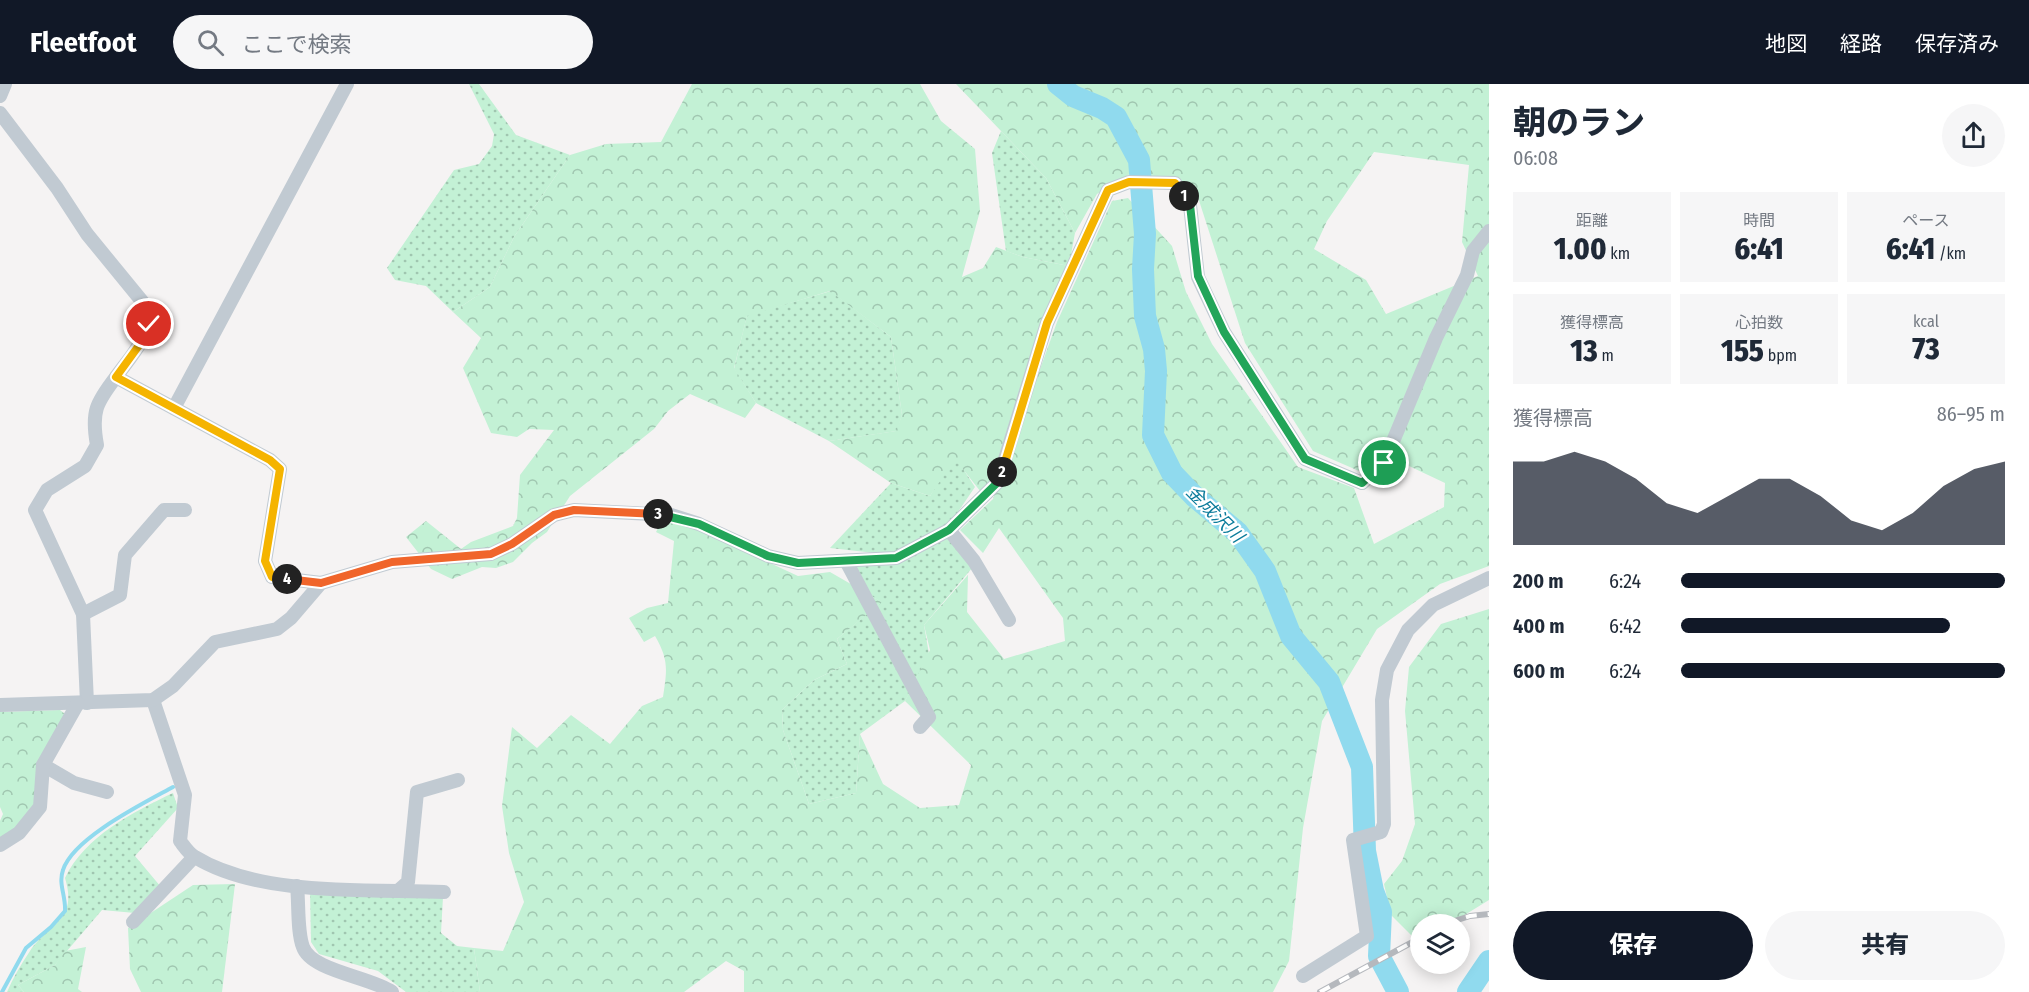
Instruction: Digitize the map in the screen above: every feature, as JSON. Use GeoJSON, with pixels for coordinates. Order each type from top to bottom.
{"type":"FeatureCollection","features":[{"type":"Feature","properties":{"kind":"street"},"geometry":{"type":"LineString","coordinates":[[0,96],[5,84]]}},
{"type":"Feature","properties":{"kind":"street"},"geometry":{"type":"LineString","coordinates":[[174,408],[347,84]]}},
{"type":"Feature","properties":{"kind":"street"},"geometry":{"type":"LineString","coordinates":[[0,113],[57,188],[87,234],[150,311],[149,324],[140,344],[97,401],[93,426],[97,445],[85,466],[46,490],[35,510],[82,614],[82,703],[43,765],[40,807],[19,832],[0,845]]}},
{"type":"Feature","properties":{"kind":"street"},"geometry":{"type":"LineString","coordinates":[[116,377],[270,460],[280,469],[265,561],[272,577],[321,583],[392,562],[491,554],[512,544],[554,515],[574,510],[671,515],[699,524],[768,556],[798,563],[896,558],[949,530],[998,482],[1047,323],[1108,190],[1129,182],[1175,183],[1190,205],[1198,276],[1224,332],[1305,459],[1362,483],[1384,463],[1436,338],[1467,275],[1473,252],[1489,231]]}},
{"type":"Feature","properties":{"kind":"street"},"geometry":{"type":"LineString","coordinates":[[82,614],[120,595],[125,555],[164,510],[185,510]]}},
{"type":"Feature","properties":{"kind":"street"},"geometry":{"type":"LineString","coordinates":[[949,530],[974,561],[1009,620]]}},
{"type":"Feature","properties":{"kind":"street"},"geometry":{"type":"LineString","coordinates":[[846,561],[929,717],[920,727]]}},
{"type":"Feature","properties":{"kind":"street"},"geometry":{"type":"LineString","coordinates":[[1303,975],[1367,936],[1353,840],[1381,832],[1384,824],[1382,700],[1387,670],[1408,630],[1433,604],[1489,578]]}},
{"type":"Feature","properties":{"kind":"street"},"geometry":{"type":"LineString","coordinates":[[0,705],[153,700],[173,686],[215,642],[277,628],[291,618],[321,583]]}},
{"type":"Feature","properties":{"kind":"street"},"geometry":{"type":"LineString","coordinates":[[153,700],[185,795],[180,841],[194,857],[264,883],[444,892]]}},
{"type":"Feature","properties":{"kind":"street"},"geometry":{"type":"LineString","coordinates":[[43,765],[74,783],[107,792]]}},
{"type":"Feature","properties":{"kind":"street"},"geometry":{"type":"LineString","coordinates":[[399,890],[408,882],[417,792],[458,780]]}},
{"type":"Feature","properties":{"kind":"street"},"geometry":{"type":"LineString","coordinates":[[133,922],[194,857]]}},
{"type":"Feature","properties":{"kind":"street"},"geometry":{"type":"LineString","coordinates":[[297,886],[303,947],[312,959],[380,984],[392,992]]}},
{"type":"Feature","properties":{"kind":"green space"},"geometry":{"type":"Polygon","coordinates":[[[469,84],[479,84],[516,135],[570,155],[514,237],[490,287],[453,312],[426,286],[395,280],[387,268],[454,170],[479,164],[492,146],[494,134],[469,84]]]}},
{"type":"Feature","properties":{"kind":"green space"},"geometry":{"type":"Polygon","coordinates":[[[692,84],[920,84],[941,121],[975,149],[980,211],[962,277],[983,268],[996,247],[1023,257],[1069,266],[993,486],[984,496],[955,459],[930,496],[891,483],[829,441],[896,431],[902,415],[891,337],[830,291],[747,316],[734,368],[756,403],[745,418],[690,394],[668,411],[654,429],[570,496],[547,532],[513,562],[496,568],[482,567],[452,579],[431,569],[406,537],[426,521],[461,549],[471,542],[513,526],[517,518],[520,475],[554,430],[529,429],[517,437],[491,433],[463,368],[481,338],[453,312],[490,287],[514,237],[570,155],[606,144],[661,142],[692,84]]]}},
{"type":"Feature","properties":{"kind":"green space"},"geometry":{"type":"Polygon","coordinates":[[[956,84],[1489,84],[1489,566],[1440,584],[1377,629],[1322,721],[1303,828],[1289,961],[1273,992],[744,992],[744,971],[726,961],[684,992],[480,992],[474,948],[503,951],[524,902],[509,853],[502,806],[512,727],[537,748],[571,715],[610,744],[642,706],[663,697],[666,665],[660,644],[655,636],[644,642],[629,618],[647,608],[668,603],[674,541],[656,532],[662,520],[697,529],[798,576],[830,572],[882,602],[837,639],[847,664],[814,680],[782,710],[783,730],[809,804],[856,793],[860,734],[883,784],[920,808],[959,805],[971,765],[905,701],[930,650],[924,625],[968,575],[967,612],[1004,659],[1065,641],[1063,618],[999,528],[983,553],[960,530],[993,499],[1057,322],[1112,201],[1128,198],[1172,246],[1186,292],[1212,344],[1298,467],[1354,488],[1374,544],[1444,507],[1445,483],[1409,466],[1381,448],[1359,471],[1313,451],[1245,343],[1194,185],[1130,174],[1097,194],[1075,233],[1046,178],[956,84]],[[1374,152],[1327,221],[1314,249],[1366,280],[1386,314],[1478,276],[1462,242],[1469,165],[1374,152]]]}},
{"type":"Feature","properties":{"kind":"green space"},"geometry":{"type":"Polygon","coordinates":[[[1001,131],[1046,178],[1075,233],[1069,266],[1023,257],[1006,251],[992,153],[1001,131]]]}},
{"type":"Feature","properties":{"kind":"green space"},"geometry":{"type":"Polygon","coordinates":[[[831,291],[891,337],[902,415],[897,431],[829,441],[756,403],[734,369],[747,315],[831,291]]]}},
{"type":"Feature","properties":{"kind":"green space"},"geometry":{"type":"Polygon","coordinates":[[[954,455],[975,487],[949,525],[893,555],[830,548],[891,483],[930,496],[954,455]]]}},
{"type":"Feature","properties":{"kind":"green space"},"geometry":{"type":"Polygon","coordinates":[[[948,537],[973,567],[924,625],[929,654],[915,681],[875,608],[881,602],[867,593],[855,564],[948,537]]]}},
{"type":"Feature","properties":{"kind":"green space"},"geometry":{"type":"Polygon","coordinates":[[[1489,609],[1489,900],[1466,914],[1410,914],[1410,934],[1391,915],[1384,884],[1402,861],[1415,824],[1405,711],[1409,667],[1441,624],[1489,609]]]}},
{"type":"Feature","properties":{"kind":"green space"},"geometry":{"type":"Polygon","coordinates":[[[868,613],[911,690],[905,701],[860,734],[856,793],[809,804],[783,730],[782,710],[814,680],[847,664],[837,639],[868,613]]]}},
{"type":"Feature","properties":{"kind":"green space"},"geometry":{"type":"Polygon","coordinates":[[[60,710],[65,714],[35,804],[28,818],[0,841],[0,821],[3,814],[0,807],[0,712],[60,710]]]}},
{"type":"Feature","properties":{"kind":"green space"},"geometry":{"type":"Polygon","coordinates":[[[173,793],[178,808],[135,856],[161,887],[135,913],[102,910],[55,965],[18,985],[24,992],[7,992],[30,951],[65,912],[68,892],[65,878],[74,863],[97,838],[112,827],[142,808],[173,793]]]}},
{"type":"Feature","properties":{"kind":"green space"},"geometry":{"type":"Polygon","coordinates":[[[235,884],[222,992],[141,992],[130,969],[128,928],[193,885],[235,884]]]}},
{"type":"Feature","properties":{"kind":"green space"},"geometry":{"type":"Polygon","coordinates":[[[310,890],[443,897],[441,933],[457,946],[474,948],[480,992],[406,992],[378,971],[319,954],[311,942],[310,890]]]}},
{"type":"Feature","properties":{"kind":"green space"},"geometry":{"type":"Polygon","coordinates":[[[86,947],[78,989],[82,992],[24,992],[18,985],[55,965],[65,951],[86,947]]]}},
{"type":"Feature","properties":{"kind":"waterway","name":"金成沢川"},"geometry":{"type":"LineString","coordinates":[[1058,84],[1073,96],[1102,108],[1116,117],[1139,160],[1145,234],[1143,269],[1145,316],[1154,349],[1156,371],[1153,435],[1172,473],[1194,496],[1238,533],[1265,571],[1291,636],[1329,682],[1362,767],[1365,851],[1373,891],[1381,912],[1379,956],[1398,992]]}},
{"type":"Feature","properties":{"kind":"waterway"},"geometry":{"type":"LineString","coordinates":[[2,992],[26,948],[51,927],[65,911],[62,875],[69,858],[80,846],[111,822],[173,787]]}},
{"type":"Feature","properties":{"kind":"waterway"},"geometry":{"type":"LineString","coordinates":[[1468,992],[1489,961]]}},
{"type":"Feature","properties":{"kind":"railway"},"geometry":{"type":"LineString","coordinates":[[1470,916],[1489,914]]}},
{"type":"Feature","properties":{"kind":"railway"},"geometry":{"type":"LineString","coordinates":[[1320,992],[1410,943]]}},
{"type":"Feature","properties":{"kind":"route"},"geometry":{"type":"LineString","coordinates":[[149,324],[140,344],[116,377],[270,460],[280,469],[267,535],[265,561],[272,577],[321,583],[392,562],[491,554],[512,544],[554,515],[574,510],[671,515],[699,524],[768,556],[798,563],[896,558],[949,530],[998,482],[1047,323],[1108,190],[1129,182],[1175,183],[1190,205],[1198,276],[1224,332],[1305,459],[1362,483],[1384,463]]}}]}
